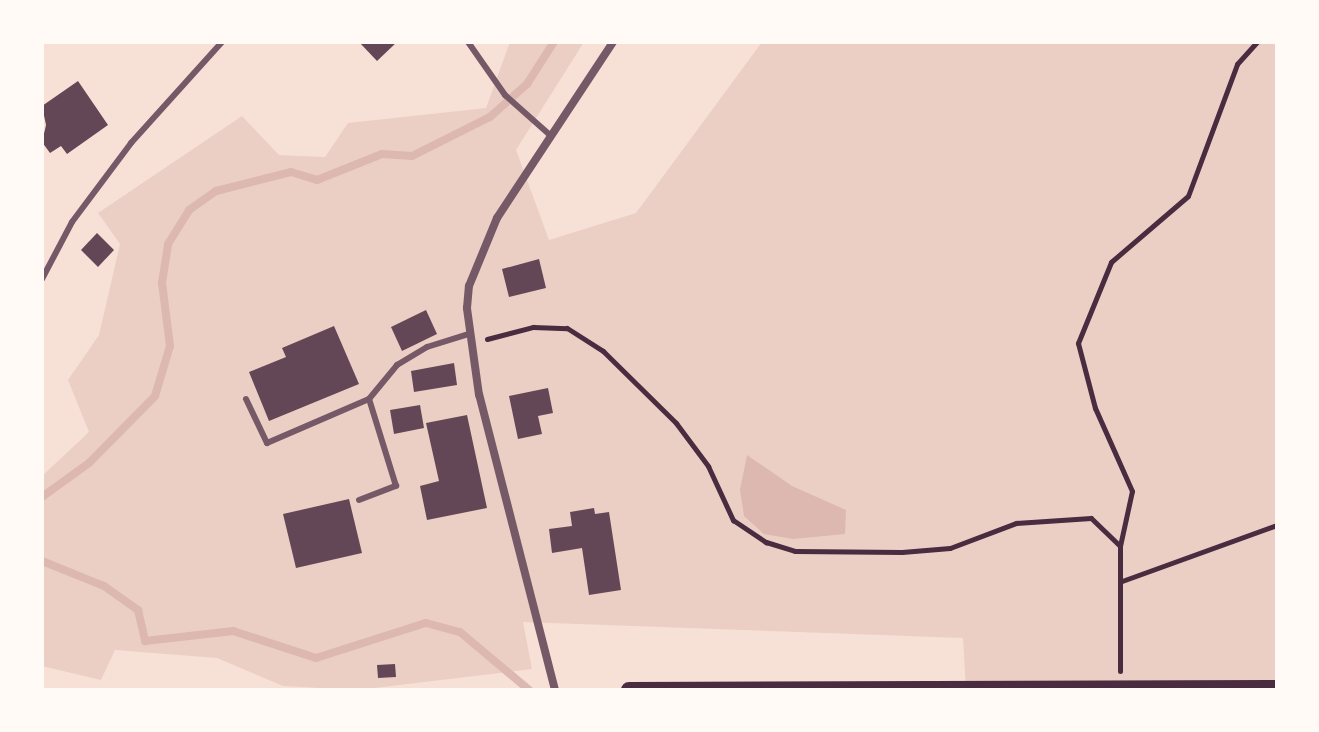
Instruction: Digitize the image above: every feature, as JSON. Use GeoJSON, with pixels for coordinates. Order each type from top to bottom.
{"type":"FeatureCollection","features":[{"type":"Feature","properties":{"kind":"main road"},"geometry":{"type":"LineString","coordinates":[[629,690],[1277,688]]}},
{"type":"Feature","properties":{"kind":"street"},"geometry":{"type":"LineString","coordinates":[[555,690],[470,339],[469,286],[497,218],[549,134],[613,42]]}},
{"type":"Feature","properties":{"kind":"lane"},"geometry":{"type":"LineString","coordinates":[[42,279],[72,222],[131,143],[222,42]]}},
{"type":"Feature","properties":{"kind":"lane"},"geometry":{"type":"LineString","coordinates":[[468,42],[505,95],[549,134]]}},
{"type":"Feature","properties":{"kind":"lane"},"geometry":{"type":"LineString","coordinates":[[246,399],[267,443],[369,399],[397,365],[427,347],[470,339]]}},
{"type":"Feature","properties":{"kind":"lane"},"geometry":{"type":"LineString","coordinates":[[359,500],[396,486],[369,399]]}},
{"type":"Feature","properties":{"kind":"path"},"geometry":{"type":"LineString","coordinates":[[1121,688],[1120,546],[1132,491],[1095,408],[1078,343],[1111,262],[1188,196],[1237,64],[1257,42]]}},
{"type":"Feature","properties":{"kind":"path"},"geometry":{"type":"LineString","coordinates":[[470,339],[533,327],[567,328],[603,351],[676,423],[708,466],[733,520],[766,542],[795,551],[902,552],[950,548],[1016,523],[1091,518],[1120,546]]}},
{"type":"Feature","properties":{"kind":"path"},"geometry":{"type":"LineString","coordinates":[[1122,581],[1277,525]]}},
{"type":"Feature","properties":{"kind":"shaded area"},"geometry":{"type":"Polygon","coordinates":[[[510,42],[584,42],[516,150],[549,240],[636,213],[762,42],[1277,42],[1277,690],[966,690],[963,638],[523,622],[532,669],[358,690],[283,686],[217,658],[115,650],[101,680],[42,666],[42,476],[89,432],[68,380],[99,335],[120,244],[98,213],[242,116],[279,155],[325,157],[348,123],[486,108],[510,42]]]}},
{"type":"Feature","properties":{"kind":"shaded area"},"geometry":{"type":"Polygon","coordinates":[[[747,455],[792,486],[846,510],[845,534],[793,539],[764,534],[744,516],[740,490],[747,455]]]}},
{"type":"Feature","properties":{"kind":"building"},"geometry":{"type":"Polygon","coordinates":[[[359,42],[397,42],[377,61],[359,42]]]}},
{"type":"Feature","properties":{"kind":"building"},"geometry":{"type":"Polygon","coordinates":[[[78,81],[108,125],[67,154],[61,146],[50,153],[42,142],[46,125],[42,106],[78,81]]]}},
{"type":"Feature","properties":{"kind":"building"},"geometry":{"type":"Polygon","coordinates":[[[97,233],[114,250],[98,267],[81,250],[97,233]]]}},
{"type":"Feature","properties":{"kind":"building"},"geometry":{"type":"Polygon","coordinates":[[[539,259],[546,288],[509,297],[502,269],[539,259]]]}},
{"type":"Feature","properties":{"kind":"building"},"geometry":{"type":"Polygon","coordinates":[[[426,310],[437,334],[402,351],[391,327],[426,310]]]}},
{"type":"Feature","properties":{"kind":"building"},"geometry":{"type":"Polygon","coordinates":[[[334,326],[359,384],[269,421],[249,372],[286,357],[282,348],[334,326]]]}},
{"type":"Feature","properties":{"kind":"building"},"geometry":{"type":"Polygon","coordinates":[[[454,363],[457,385],[414,392],[411,371],[454,363]]]}},
{"type":"Feature","properties":{"kind":"building"},"geometry":{"type":"Polygon","coordinates":[[[548,388],[553,413],[538,416],[542,434],[518,439],[509,396],[548,388]]]}},
{"type":"Feature","properties":{"kind":"building"},"geometry":{"type":"Polygon","coordinates":[[[420,405],[424,428],[394,434],[390,410],[420,405]]]}},
{"type":"Feature","properties":{"kind":"building"},"geometry":{"type":"Polygon","coordinates":[[[467,415],[487,508],[427,520],[420,486],[439,481],[426,423],[467,415]]]}},
{"type":"Feature","properties":{"kind":"building"},"geometry":{"type":"Polygon","coordinates":[[[349,499],[362,553],[296,568],[283,514],[349,499]]]}},
{"type":"Feature","properties":{"kind":"building"},"geometry":{"type":"Polygon","coordinates":[[[594,508],[595,514],[609,512],[621,590],[589,595],[582,548],[552,553],[549,529],[572,526],[570,512],[594,508]]]}},
{"type":"Feature","properties":{"kind":"building"},"geometry":{"type":"Polygon","coordinates":[[[395,664],[396,677],[378,678],[377,665],[395,664]]]}},
{"type":"Feature","properties":{"kind":"waterway"},"geometry":{"type":"LineString","coordinates":[[42,497],[89,463],[155,396],[170,346],[162,283],[168,244],[189,210],[216,191],[291,172],[317,180],[382,154],[412,156],[490,117],[527,84],[554,42]]}},
{"type":"Feature","properties":{"kind":"waterway"},"geometry":{"type":"LineString","coordinates":[[42,561],[104,586],[138,610],[145,641],[233,631],[316,658],[426,623],[460,632],[529,690]]}}]}
